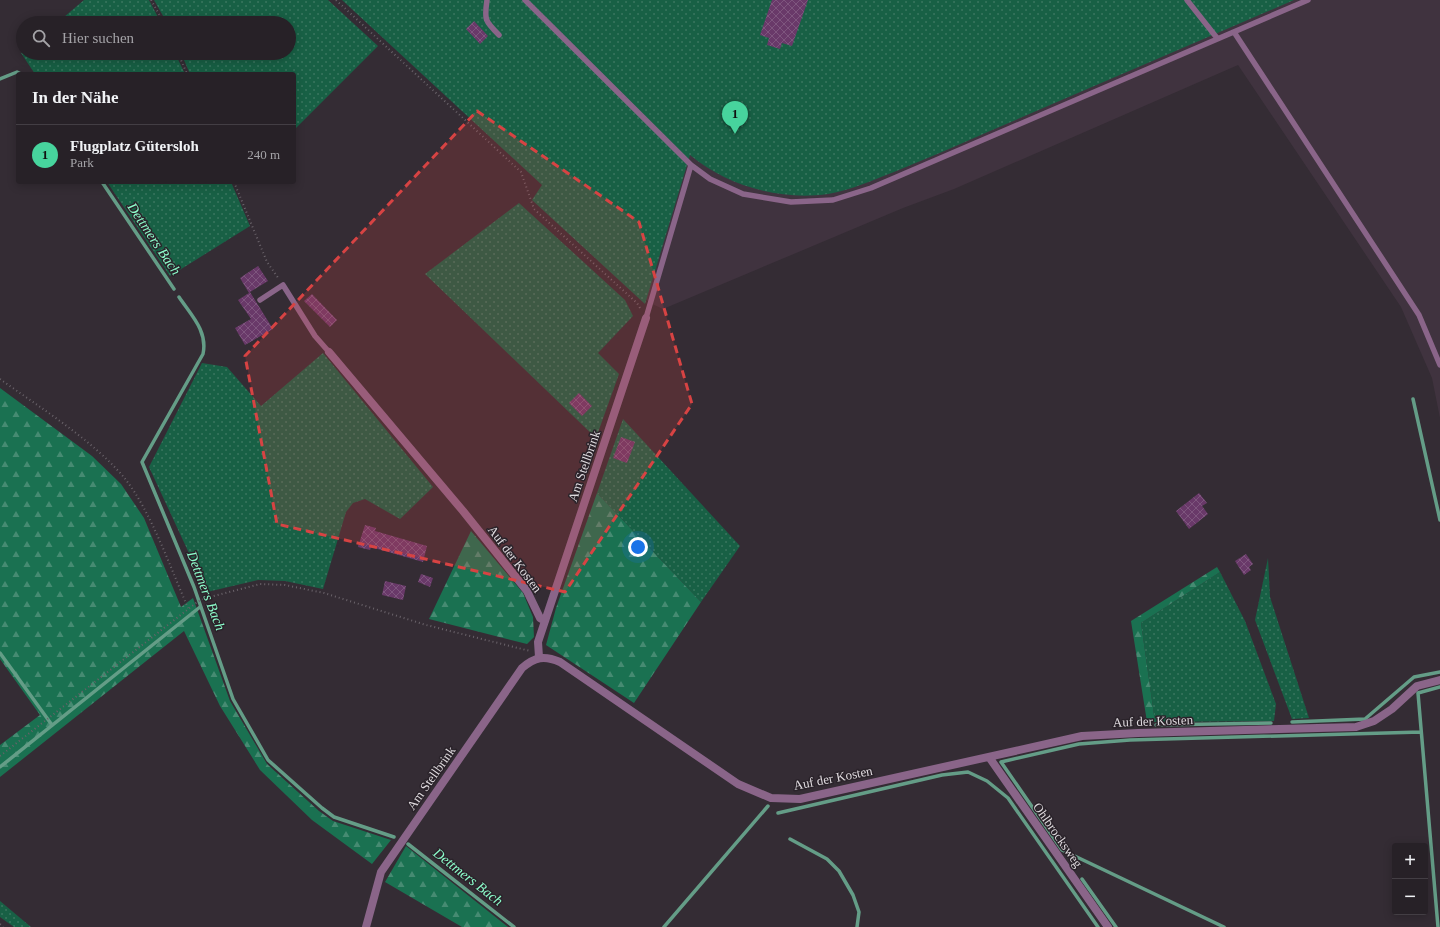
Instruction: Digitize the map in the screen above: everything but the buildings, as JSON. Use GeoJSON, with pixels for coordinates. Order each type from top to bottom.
{"type":"FeatureCollection","features":[{"type":"Feature","properties":{"kind":"street","name":"Am Stellbrink"},"geometry":{"type":"LineString","coordinates":[[544,621],[646,318]]}},
{"type":"Feature","properties":{"kind":"street","name":"Auf der Kosten"},"geometry":{"type":"LineString","coordinates":[[329,352],[463,511],[522,584],[534,603],[540,618],[544,621]]}},
{"type":"Feature","properties":{"kind":"street"},"geometry":{"type":"LineString","coordinates":[[539,657],[538,642],[544,621]]}},
{"type":"Feature","properties":{"kind":"street","name":"Am Stellbrink"},"geometry":{"type":"LineString","coordinates":[[366,927],[381,872],[522,668],[539,657]]}},
{"type":"Feature","properties":{"kind":"street","name":"Auf der Kosten"},"geometry":{"type":"LineString","coordinates":[[539,657],[550,658],[560,662],[738,784],[771,798],[800,799],[1082,736],[1138,732],[1356,727],[1374,721],[1392,709],[1417,686],[1440,680]]}},
{"type":"Feature","properties":{"kind":"street","name":"Ohlbrocksweg"},"geometry":{"type":"LineString","coordinates":[[989,757],[1108,927]]}},
{"type":"Feature","properties":{"kind":"lane"},"geometry":{"type":"LineString","coordinates":[[487,0],[485,16],[490,25],[499,35]]}},
{"type":"Feature","properties":{"kind":"lane"},"geometry":{"type":"LineString","coordinates":[[525,0],[691,165],[710,180],[743,194],[791,202],[833,200],[871,188],[1308,0]]}},
{"type":"Feature","properties":{"kind":"lane"},"geometry":{"type":"LineString","coordinates":[[1187,0],[1217,38]]}},
{"type":"Feature","properties":{"kind":"lane"},"geometry":{"type":"LineString","coordinates":[[1234,32],[1419,315],[1440,365]]}},
{"type":"Feature","properties":{"kind":"lane"},"geometry":{"type":"LineString","coordinates":[[646,318],[691,165]]}},
{"type":"Feature","properties":{"kind":"lane"},"geometry":{"type":"LineString","coordinates":[[260,300],[283,285],[315,336],[329,352]]}},
{"type":"Feature","properties":{"kind":"path"},"geometry":{"type":"LineString","coordinates":[[152,0],[160,16]]}},
{"type":"Feature","properties":{"kind":"path"},"geometry":{"type":"LineString","coordinates":[[336,0],[521,172],[534,209],[637,303],[646,318]]}},
{"type":"Feature","properties":{"kind":"path"},"geometry":{"type":"LineString","coordinates":[[181,60],[186,72]]}},
{"type":"Feature","properties":{"kind":"path"},"geometry":{"type":"LineString","coordinates":[[235,184],[267,262],[283,285]]}},
{"type":"Feature","properties":{"kind":"path"},"geometry":{"type":"LineString","coordinates":[[0,379],[97,450],[126,480],[147,515],[188,608]]}},
{"type":"Feature","properties":{"kind":"path"},"geometry":{"type":"LineString","coordinates":[[0,756],[188,608],[202,599],[260,584],[285,585],[324,593],[426,625],[528,649],[539,657]]}},
{"type":"Feature","properties":{"kind":"path"},"geometry":{"type":"LineString","coordinates":[[0,924],[4,927]]}},
{"type":"Feature","properties":{"kind":"highlighted area"},"geometry":{"type":"Polygon","coordinates":[[[477,111],[639,222],[692,404],[565,592],[277,524],[245,356],[477,111]]]}},
{"type":"Feature","properties":{"kind":"shaded area"},"geometry":{"type":"Polygon","coordinates":[[[346,0],[1440,0],[1440,418],[1432,378],[1401,307],[1238,65],[954,189],[903,208],[663,309],[650,303],[535,201],[545,187],[346,0]]]}},
{"type":"Feature","properties":{"kind":"green space"},"geometry":{"type":"Polygon","coordinates":[[[84,0],[149,0],[157,16],[65,16],[84,0]]]}},
{"type":"Feature","properties":{"kind":"green space"},"geometry":{"type":"Polygon","coordinates":[[[154,0],[328,0],[378,46],[296,128],[296,72],[189,72],[184,60],[296,60],[296,16],[163,16],[154,0]]]}},
{"type":"Feature","properties":{"kind":"green space"},"geometry":{"type":"Polygon","coordinates":[[[342,0],[1294,0],[918,162],[845,190],[810,196],[773,193],[755,189],[721,175],[690,155],[645,304],[532,200],[542,185],[342,0]]]}},
{"type":"Feature","properties":{"kind":"green space"},"geometry":{"type":"Polygon","coordinates":[[[26,60],[178,60],[184,72],[34,72],[26,60]]]}},
{"type":"Feature","properties":{"kind":"green space"},"geometry":{"type":"Polygon","coordinates":[[[108,184],[232,184],[250,226],[170,276],[108,184]]]}},
{"type":"Feature","properties":{"kind":"green space"},"geometry":{"type":"Polygon","coordinates":[[[519,203],[625,300],[633,316],[598,353],[619,374],[596,438],[425,274],[519,203]]]}},
{"type":"Feature","properties":{"kind":"green space"},"geometry":{"type":"Polygon","coordinates":[[[323,353],[433,487],[400,519],[365,499],[353,503],[346,512],[323,589],[285,581],[258,580],[207,592],[149,467],[202,363],[227,367],[261,406],[323,353]]]}},
{"type":"Feature","properties":{"kind":"green space"},"geometry":{"type":"Polygon","coordinates":[[[0,388],[92,456],[121,484],[144,518],[181,607],[193,598],[230,701],[267,764],[319,811],[333,821],[391,840],[372,864],[312,820],[260,770],[220,706],[184,631],[0,777],[0,745],[40,715],[0,659],[0,388]]]}},
{"type":"Feature","properties":{"kind":"green space"},"geometry":{"type":"Polygon","coordinates":[[[623,419],[740,546],[701,602],[597,493],[623,419]]]}},
{"type":"Feature","properties":{"kind":"green space"},"geometry":{"type":"Polygon","coordinates":[[[597,493],[701,602],[634,703],[546,645],[556,608],[597,493]]]}},
{"type":"Feature","properties":{"kind":"green space"},"geometry":{"type":"Polygon","coordinates":[[[471,531],[523,593],[533,617],[534,637],[527,644],[429,619],[471,531]]]}},
{"type":"Feature","properties":{"kind":"green space"},"geometry":{"type":"Polygon","coordinates":[[[1268,558],[1270,597],[1309,718],[1292,719],[1255,620],[1268,558]]]}},
{"type":"Feature","properties":{"kind":"green space"},"geometry":{"type":"Polygon","coordinates":[[[1217,567],[1220,572],[1141,623],[1155,722],[1147,722],[1131,621],[1217,567]]]}},
{"type":"Feature","properties":{"kind":"green space"},"geometry":{"type":"Polygon","coordinates":[[[1220,572],[1245,621],[1276,704],[1274,721],[1155,722],[1141,623],[1220,572]]]}},
{"type":"Feature","properties":{"kind":"green space"},"geometry":{"type":"Polygon","coordinates":[[[406,846],[508,927],[462,927],[385,882],[406,846]]]}},
{"type":"Feature","properties":{"kind":"green space"},"geometry":{"type":"Polygon","coordinates":[[[0,901],[31,927],[14,927],[0,917],[0,901]]]}},
{"type":"Feature","properties":{"kind":"waterway","name":"Dettmers Bach"},"geometry":{"type":"LineString","coordinates":[[0,79],[16,72]]}},
{"type":"Feature","properties":{"kind":"waterway","name":"Dettmers Bach"},"geometry":{"type":"LineString","coordinates":[[103,184],[174,289]]}},
{"type":"Feature","properties":{"kind":"waterway","name":"Dettmers Bach"},"geometry":{"type":"LineString","coordinates":[[179,297],[201,331],[204,346],[203,354],[142,462],[194,587],[233,699],[268,760],[322,808],[334,817],[394,837]]}},
{"type":"Feature","properties":{"kind":"waterway"},"geometry":{"type":"LineString","coordinates":[[1413,399],[1440,520]]}},
{"type":"Feature","properties":{"kind":"waterway"},"geometry":{"type":"LineString","coordinates":[[0,767],[200,607]]}},
{"type":"Feature","properties":{"kind":"waterway"},"geometry":{"type":"LineString","coordinates":[[0,653],[52,725]]}},
{"type":"Feature","properties":{"kind":"waterway"},"geometry":{"type":"LineString","coordinates":[[1292,722],[1365,719],[1414,677],[1440,672]]}},
{"type":"Feature","properties":{"kind":"waterway"},"geometry":{"type":"LineString","coordinates":[[1438,927],[1418,693],[1440,687]]}},
{"type":"Feature","properties":{"kind":"waterway"},"geometry":{"type":"LineString","coordinates":[[1156,725],[1271,723]]}},
{"type":"Feature","properties":{"kind":"waterway"},"geometry":{"type":"LineString","coordinates":[[1224,927],[1062,850],[1001,762],[1079,744],[1130,740],[1421,732]]}},
{"type":"Feature","properties":{"kind":"waterway"},"geometry":{"type":"LineString","coordinates":[[778,813],[942,775],[968,772],[987,781],[1008,798],[1098,927]]}},
{"type":"Feature","properties":{"kind":"waterway"},"geometry":{"type":"LineString","coordinates":[[664,927],[768,806]]}},
{"type":"Feature","properties":{"kind":"waterway"},"geometry":{"type":"LineString","coordinates":[[790,839],[827,859],[839,871],[853,895],[859,912],[857,927]]}},
{"type":"Feature","properties":{"kind":"waterway","name":"Dettmers Bach"},"geometry":{"type":"LineString","coordinates":[[408,844],[514,927]]}},
{"type":"Feature","properties":{"kind":"waterway"},"geometry":{"type":"LineString","coordinates":[[1082,879],[1116,927]]}},
{"type":"Feature","properties":{"kind":"place","name":"Flugplatz Gütersloh"},"geometry":{"type":"Point","coordinates":[735,134]}}]}
